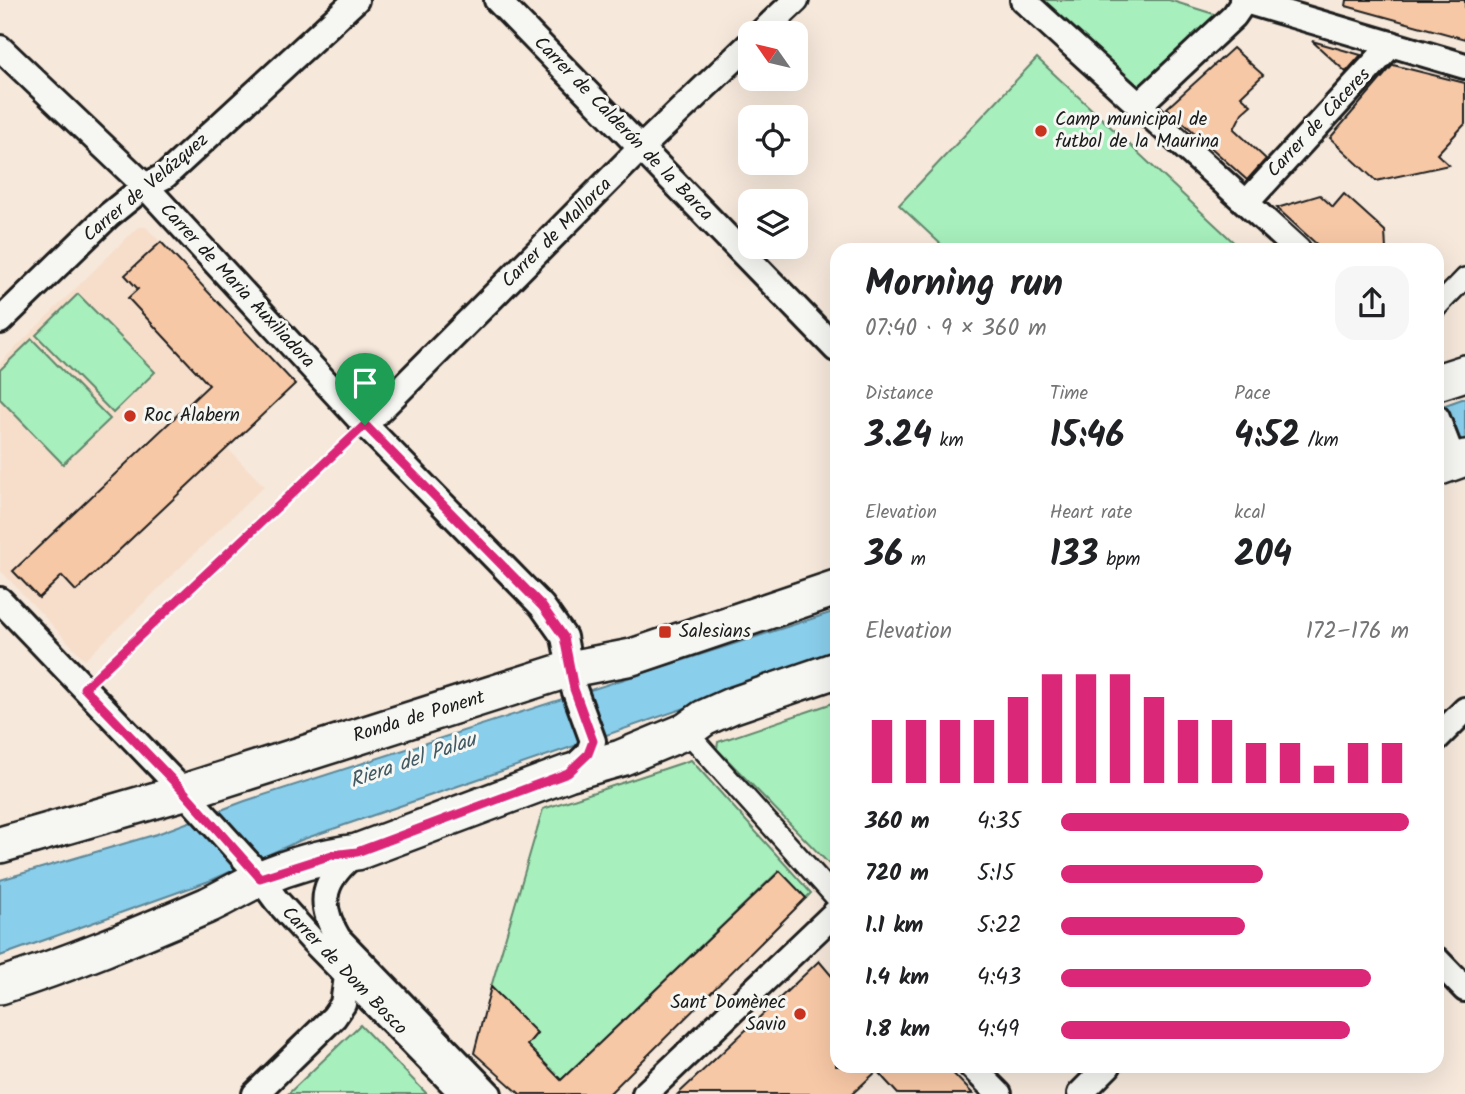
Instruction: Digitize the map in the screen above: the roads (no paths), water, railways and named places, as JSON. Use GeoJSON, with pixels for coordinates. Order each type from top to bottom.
{"type":"FeatureCollection","features":[{"type":"Feature","properties":{"kind":"main road"},"geometry":{"type":"LineString","coordinates":[[1444,380],[1465,373]]}},
{"type":"Feature","properties":{"kind":"main road","name":"Ronda de Ponent"},"geometry":{"type":"LineString","coordinates":[[0,845],[572,679],[830,590]]}},
{"type":"Feature","properties":{"kind":"main road"},"geometry":{"type":"LineString","coordinates":[[0,986],[46,971],[209,904],[260,878],[332,855],[357,852],[568,773],[621,758],[686,731],[704,718],[731,706],[830,672]]}},
{"type":"Feature","properties":{"kind":"street","name":"Carrer de Velázquez"},"geometry":{"type":"LineString","coordinates":[[0,321],[109,215],[145,186],[165,176],[356,0]]}},
{"type":"Feature","properties":{"kind":"street","name":"Carrer de Calderón de la Barca"},"geometry":{"type":"LineString","coordinates":[[497,0],[830,343]]}},
{"type":"Feature","properties":{"kind":"street"},"geometry":{"type":"LineString","coordinates":[[774,21],[796,0]]}},
{"type":"Feature","properties":{"kind":"street"},"geometry":{"type":"LineString","coordinates":[[1023,0],[1291,243]]}},
{"type":"Feature","properties":{"kind":"street"},"geometry":{"type":"LineString","coordinates":[[1139,105],[1234,16],[1244,0],[1465,66]]}},
{"type":"Feature","properties":{"kind":"street","name":"Carrer de Càceres"},"geometry":{"type":"LineString","coordinates":[[1247,202],[1392,44]]}},
{"type":"Feature","properties":{"kind":"street","name":"Carrer de Maria Auxiliadora"},"geometry":{"type":"LineString","coordinates":[[0,48],[145,186],[365,425],[542,606],[564,637],[572,679],[593,741],[588,754],[568,773]]}},
{"type":"Feature","properties":{"kind":"street","name":"Carrer de Mallorca"},"geometry":{"type":"LineString","coordinates":[[365,425],[642,147],[738,55]]}},
{"type":"Feature","properties":{"kind":"street"},"geometry":{"type":"LineString","coordinates":[[1444,300],[1465,278]]}},
{"type":"Feature","properties":{"kind":"street"},"geometry":{"type":"LineString","coordinates":[[1444,438],[1452,461]]}},
{"type":"Feature","properties":{"kind":"street","name":"Carrer de Dom Bosco"},"geometry":{"type":"LineString","coordinates":[[0,600],[184,792],[347,977],[463,1094]]}},
{"type":"Feature","properties":{"kind":"street"},"geometry":{"type":"LineString","coordinates":[[1444,731],[1465,710]]}},
{"type":"Feature","properties":{"kind":"street"},"geometry":{"type":"LineString","coordinates":[[686,731],[830,910]]}},
{"type":"Feature","properties":{"kind":"street","name":"Carrer de Dom Bosco"},"geometry":{"type":"LineString","coordinates":[[357,852],[342,864],[328,885],[324,898],[328,921],[338,938],[489,1094]]}},
{"type":"Feature","properties":{"kind":"street"},"geometry":{"type":"LineString","coordinates":[[645,1094],[830,919]]}},
{"type":"Feature","properties":{"kind":"street"},"geometry":{"type":"LineString","coordinates":[[1444,967],[1465,989]]}},
{"type":"Feature","properties":{"kind":"street"},"geometry":{"type":"LineString","coordinates":[[255,1094],[334,1017],[343,1004],[347,977]]}},
{"type":"Feature","properties":{"kind":"street"},"geometry":{"type":"LineString","coordinates":[[978,1073],[999,1094]]}},
{"type":"Feature","properties":{"kind":"street"},"geometry":{"type":"LineString","coordinates":[[1080,1094],[1101,1073]]}},
{"type":"Feature","properties":{"kind":"water"},"geometry":{"type":"Polygon","coordinates":[[[1465,398],[1465,440],[1444,448],[1444,406],[1465,398]]]}},
{"type":"Feature","properties":{"kind":"water","name":"Riera del Palau"},"geometry":{"type":"Polygon","coordinates":[[[830,613],[830,658],[301,840],[212,880],[0,956],[0,880],[157,834],[245,801],[830,613]]]}},
{"type":"Feature","properties":{"kind":"place","name":"Camp municipal de futbol de la Maurina"},"geometry":{"type":"Point","coordinates":[1041,131]}},
{"type":"Feature","properties":{"kind":"place","name":"Roc Alabern"},"geometry":{"type":"Point","coordinates":[130,416]}},
{"type":"Feature","properties":{"kind":"place","name":"Salesians"},"geometry":{"type":"Point","coordinates":[665,632]}},
{"type":"Feature","properties":{"kind":"place","name":"Sant Domènec Savio"},"geometry":{"type":"Point","coordinates":[800,1014]}}]}
